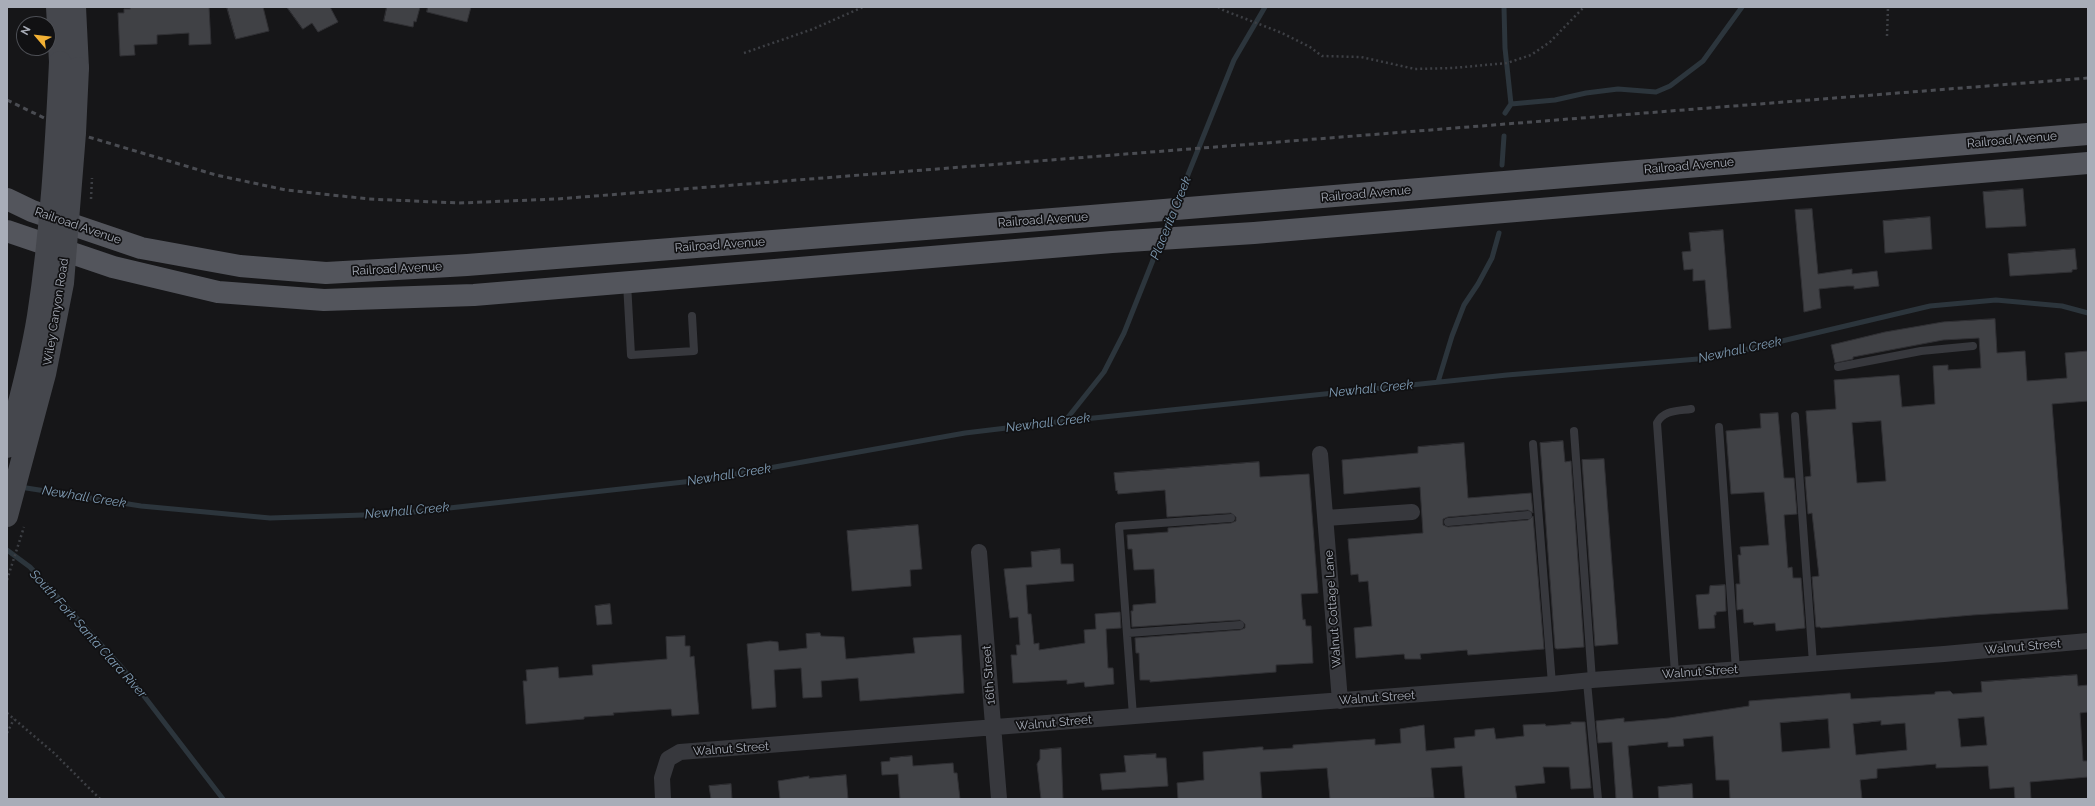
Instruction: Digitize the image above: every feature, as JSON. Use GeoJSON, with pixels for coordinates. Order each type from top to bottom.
{"type":"FeatureCollection","features":[{"type":"Feature","properties":{"kind":"main road","name":"Wiley Canyon Road"},"geometry":{"type":"LineString","coordinates":[[7,516],[45,374],[63,283],[75,133],[69,65],[57,7]]}},
{"type":"Feature","properties":{"kind":"main road","name":"Wiley Canyon Road"},"geometry":{"type":"LineString","coordinates":[[7,447],[20,401],[38,317],[75,7]]}},
{"type":"Feature","properties":{"kind":"main road","name":"Railroad Avenue"},"geometry":{"type":"LineString","coordinates":[[7,199],[32,211],[141,248],[240,266],[326,273],[466,265],[1124,214],[2088,134]]}},
{"type":"Feature","properties":{"kind":"main road"},"geometry":{"type":"LineString","coordinates":[[1761,191],[1775,176],[1791,171],[1868,165],[1879,152]]}},
{"type":"Feature","properties":{"kind":"main road"},"geometry":{"type":"LineString","coordinates":[[7,231],[113,267],[218,292],[324,300],[474,295],[1112,242],[1761,191],[2088,163]]}},
{"type":"Feature","properties":{"kind":"street","name":"Walnut Cottage Lane"},"geometry":{"type":"LineString","coordinates":[[1320,454],[1340,701]]}},
{"type":"Feature","properties":{"kind":"street"},"geometry":{"type":"LineString","coordinates":[[1326,518],[1412,512]]}},
{"type":"Feature","properties":{"kind":"street","name":"16th Street"},"geometry":{"type":"LineString","coordinates":[[979,552],[999,799]]}},
{"type":"Feature","properties":{"kind":"street","name":"Walnut Street"},"geometry":{"type":"LineString","coordinates":[[663,799],[662,778],[668,759],[680,752],[993,729],[1133,716],[1736,670],[2088,641]]}},
{"type":"Feature","properties":{"kind":"lane"},"geometry":{"type":"LineString","coordinates":[[627,282],[631,355],[694,351],[692,316]]}},
{"type":"Feature","properties":{"kind":"lane"},"geometry":{"type":"LineString","coordinates":[[1838,367],[1921,351],[1973,346]]}},
{"type":"Feature","properties":{"kind":"lane"},"geometry":{"type":"LineString","coordinates":[[1675,674],[1657,423],[1660,417],[1666,413],[1691,409]]}},
{"type":"Feature","properties":{"kind":"lane"},"geometry":{"type":"LineString","coordinates":[[1795,416],[1813,663]]}},
{"type":"Feature","properties":{"kind":"lane"},"geometry":{"type":"LineString","coordinates":[[1719,427],[1736,670]]}},
{"type":"Feature","properties":{"kind":"lane"},"geometry":{"type":"LineString","coordinates":[[1574,431],[1589,681],[1598,799]]}},
{"type":"Feature","properties":{"kind":"lane"},"geometry":{"type":"LineString","coordinates":[[1533,444],[1552,684]]}},
{"type":"Feature","properties":{"kind":"lane"},"geometry":{"type":"LineString","coordinates":[[1448,522],[1528,515]]}},
{"type":"Feature","properties":{"kind":"lane"},"geometry":{"type":"LineString","coordinates":[[1133,716],[1120,526],[1231,518]]}},
{"type":"Feature","properties":{"kind":"lane"},"geometry":{"type":"LineString","coordinates":[[1128,633],[1240,625]]}},
{"type":"Feature","properties":{"kind":"path"},"geometry":{"type":"LineString","coordinates":[[744,53],[813,29],[863,7]]}},
{"type":"Feature","properties":{"kind":"path"},"geometry":{"type":"LineString","coordinates":[[1218,7],[1282,33],[1322,56],[1361,57],[1415,69],[1453,68],[1507,63],[1531,55],[1550,42],[1584,7]]}},
{"type":"Feature","properties":{"kind":"path"},"geometry":{"type":"LineString","coordinates":[[1887,36],[1888,7]]}},
{"type":"Feature","properties":{"kind":"path"},"geometry":{"type":"LineString","coordinates":[[7,713],[54,753],[100,799]]}},
{"type":"Feature","properties":{"kind":"path"},"geometry":{"type":"LineString","coordinates":[[7,733],[14,719]]}},
{"type":"Feature","properties":{"kind":"building"},"geometry":{"type":"Polygon","coordinates":[[[130,7],[209,7],[211,44],[189,45],[189,33],[157,35],[157,44],[134,45],[135,55],[120,56],[118,13],[124,13],[124,9],[130,9],[130,7]]]}},
{"type":"Feature","properties":{"kind":"building"},"geometry":{"type":"Polygon","coordinates":[[[227,7],[263,7],[269,31],[236,39],[227,7]]]}},
{"type":"Feature","properties":{"kind":"building"},"geometry":{"type":"Polygon","coordinates":[[[287,7],[330,7],[338,22],[318,32],[312,23],[303,29],[287,7]]]}},
{"type":"Feature","properties":{"kind":"building"},"geometry":{"type":"Polygon","coordinates":[[[387,7],[420,7],[413,27],[384,21],[387,7]]]}},
{"type":"Feature","properties":{"kind":"building"},"geometry":{"type":"Polygon","coordinates":[[[428,7],[471,7],[467,22],[427,12],[428,7]]]}},
{"type":"Feature","properties":{"kind":"building"},"geometry":{"type":"Polygon","coordinates":[[[2023,189],[2026,226],[1986,228],[1983,192],[2023,189]]]}},
{"type":"Feature","properties":{"kind":"building"},"geometry":{"type":"Polygon","coordinates":[[[1812,209],[1818,274],[1852,269],[1852,274],[1877,271],[1879,286],[1854,289],[1854,286],[1847,286],[1819,289],[1821,308],[1804,312],[1795,210],[1812,209]]]}},
{"type":"Feature","properties":{"kind":"building"},"geometry":{"type":"Polygon","coordinates":[[[1930,217],[1932,249],[1885,253],[1883,221],[1930,217]]]}},
{"type":"Feature","properties":{"kind":"building"},"geometry":{"type":"Polygon","coordinates":[[[1723,230],[1731,328],[1709,330],[1705,280],[1693,281],[1693,269],[1684,270],[1682,252],[1691,251],[1689,233],[1723,230]]]}},
{"type":"Feature","properties":{"kind":"building"},"geometry":{"type":"Polygon","coordinates":[[[2075,249],[2077,269],[2072,270],[2072,272],[2010,276],[2008,254],[2075,249]]]}},
{"type":"Feature","properties":{"kind":"building"},"geometry":{"type":"Polygon","coordinates":[[[1995,319],[1997,353],[2025,351],[2027,381],[2067,378],[2065,353],[2088,351],[2088,401],[2052,404],[2068,609],[1973,615],[1821,628],[1816,627],[1812,577],[1819,576],[1812,513],[1808,514],[1805,477],[1811,476],[1806,411],[1836,409],[1834,380],[1899,375],[1902,407],[1935,404],[1933,366],[1948,365],[1948,370],[1981,368],[1979,338],[1943,340],[1853,357],[1853,359],[1835,363],[1831,345],[1885,332],[1943,322],[1995,319]],[[1881,421],[1852,423],[1857,483],[1886,481],[1881,421]]]}},
{"type":"Feature","properties":{"kind":"building"},"geometry":{"type":"Polygon","coordinates":[[[1778,413],[1784,478],[1794,478],[1797,514],[1784,515],[1788,568],[1792,567],[1793,578],[1801,578],[1805,628],[1776,631],[1775,623],[1754,625],[1753,622],[1744,623],[1743,609],[1737,610],[1736,584],[1740,584],[1738,555],[1741,555],[1740,547],[1769,545],[1764,492],[1731,494],[1726,431],[1761,428],[1760,414],[1778,413]]]}},
{"type":"Feature","properties":{"kind":"building"},"geometry":{"type":"Polygon","coordinates":[[[1563,441],[1565,462],[1571,461],[1584,647],[1557,649],[1555,648],[1540,443],[1563,441]]]}},
{"type":"Feature","properties":{"kind":"building"},"geometry":{"type":"Polygon","coordinates":[[[1464,443],[1468,498],[1531,493],[1533,513],[1528,510],[1448,517],[1443,519],[1443,525],[1448,527],[1528,520],[1533,516],[1544,649],[1468,655],[1467,650],[1420,654],[1421,659],[1405,659],[1404,654],[1356,658],[1354,628],[1372,626],[1368,581],[1359,582],[1358,574],[1351,575],[1348,539],[1423,533],[1420,487],[1344,494],[1342,460],[1418,453],[1418,447],[1464,443]]]}},
{"type":"Feature","properties":{"kind":"building"},"geometry":{"type":"Polygon","coordinates":[[[1604,459],[1618,644],[1595,646],[1582,460],[1604,459]]]}},
{"type":"Feature","properties":{"kind":"building"},"geometry":{"type":"Polygon","coordinates":[[[1259,462],[1260,477],[1309,474],[1318,593],[1301,594],[1303,620],[1305,619],[1306,626],[1311,626],[1313,663],[1276,665],[1276,672],[1150,682],[1150,680],[1140,680],[1139,653],[1136,653],[1135,638],[1240,630],[1245,628],[1245,624],[1240,620],[1132,627],[1131,611],[1133,611],[1133,605],[1156,603],[1154,569],[1134,570],[1132,549],[1128,549],[1127,535],[1168,532],[1168,528],[1231,523],[1236,521],[1236,517],[1231,513],[1167,517],[1165,490],[1118,494],[1117,490],[1116,491],[1114,473],[1259,462]]]}},
{"type":"Feature","properties":{"kind":"building"},"geometry":{"type":"Polygon","coordinates":[[[918,525],[922,569],[910,570],[911,586],[852,591],[847,531],[918,525]]]}},
{"type":"Feature","properties":{"kind":"building"},"geometry":{"type":"Polygon","coordinates":[[[1060,549],[1061,564],[1073,564],[1074,581],[1026,585],[1028,614],[1031,614],[1034,644],[1039,643],[1039,650],[1085,643],[1084,630],[1096,629],[1095,614],[1120,612],[1121,628],[1106,629],[1108,668],[1113,668],[1114,684],[1085,687],[1084,682],[1067,684],[1067,680],[1013,683],[1011,655],[1017,655],[1016,645],[1020,645],[1018,617],[1010,618],[1004,569],[1032,567],[1031,552],[1060,549]]]}},
{"type":"Feature","properties":{"kind":"building"},"geometry":{"type":"Polygon","coordinates":[[[1725,585],[1726,611],[1716,612],[1716,615],[1714,615],[1715,628],[1699,629],[1696,595],[1709,594],[1710,586],[1725,585]]]}},
{"type":"Feature","properties":{"kind":"building"},"geometry":{"type":"Polygon","coordinates":[[[610,604],[612,624],[597,625],[595,606],[610,604]]]}},
{"type":"Feature","properties":{"kind":"building"},"geometry":{"type":"Polygon","coordinates":[[[820,633],[821,636],[844,637],[846,659],[915,653],[913,638],[961,635],[964,693],[860,701],[858,678],[821,681],[822,697],[803,698],[801,668],[774,670],[776,707],[752,709],[747,644],[770,641],[778,642],[779,651],[807,648],[806,634],[820,633]]]}},
{"type":"Feature","properties":{"kind":"building"},"geometry":{"type":"Polygon","coordinates":[[[685,636],[685,646],[690,646],[690,657],[694,656],[699,714],[672,716],[671,709],[613,713],[614,715],[584,717],[584,719],[526,724],[523,681],[527,681],[526,670],[558,667],[559,678],[593,675],[592,665],[667,659],[666,637],[685,636]]]}},
{"type":"Feature","properties":{"kind":"building"},"geometry":{"type":"Polygon","coordinates":[[[2077,675],[2078,686],[2088,685],[2088,712],[2080,713],[2083,761],[2088,761],[2088,777],[2030,782],[2031,799],[2015,799],[2014,787],[1990,789],[1988,766],[1936,768],[1936,764],[1877,769],[1877,778],[1860,780],[1862,799],[1730,799],[1729,780],[1716,780],[1713,736],[1683,739],[1684,746],[1668,747],[1668,742],[1628,746],[1633,799],[1616,799],[1612,742],[1598,743],[1596,721],[1624,718],[1624,722],[1669,718],[1749,706],[1749,701],[1850,693],[1851,699],[1935,694],[1935,692],[1950,691],[1953,694],[1982,692],[1981,682],[2077,675]],[[1984,717],[1958,719],[1961,747],[1987,745],[1984,717]],[[1828,719],[1780,723],[1782,752],[1830,748],[1828,719]],[[1881,721],[1853,724],[1856,755],[1907,750],[1905,723],[1881,725],[1881,721]]]}},
{"type":"Feature","properties":{"kind":"building"},"geometry":{"type":"Polygon","coordinates":[[[1571,722],[1585,722],[1591,788],[1571,789],[1569,767],[1543,767],[1545,783],[1515,786],[1517,799],[1465,799],[1462,766],[1431,768],[1434,798],[1330,799],[1327,768],[1260,772],[1262,799],[1178,799],[1177,783],[1204,780],[1203,752],[1259,747],[1263,747],[1263,750],[1293,748],[1293,745],[1375,739],[1375,745],[1401,743],[1400,729],[1424,725],[1426,751],[1455,748],[1454,738],[1475,736],[1475,730],[1494,728],[1496,739],[1524,736],[1523,725],[1545,724],[1546,726],[1571,724],[1571,722]]]}},
{"type":"Feature","properties":{"kind":"building"},"geometry":{"type":"Polygon","coordinates":[[[1061,748],[1063,799],[1041,799],[1037,764],[1040,759],[1040,750],[1061,748]]]}},
{"type":"Feature","properties":{"kind":"building"},"geometry":{"type":"Polygon","coordinates":[[[1156,754],[1156,758],[1166,758],[1168,786],[1102,790],[1100,774],[1126,772],[1124,756],[1156,754]]]}},
{"type":"Feature","properties":{"kind":"building"},"geometry":{"type":"Polygon","coordinates":[[[912,756],[913,766],[953,763],[954,773],[957,773],[960,799],[900,799],[898,774],[882,775],[881,762],[890,761],[890,758],[912,756]]]}},
{"type":"Feature","properties":{"kind":"building"},"geometry":{"type":"Polygon","coordinates":[[[846,775],[848,799],[780,799],[778,781],[809,776],[809,778],[846,775]]]}},
{"type":"Feature","properties":{"kind":"building"},"geometry":{"type":"Polygon","coordinates":[[[731,784],[732,799],[711,799],[709,786],[731,784]]]}},
{"type":"Feature","properties":{"kind":"building"},"geometry":{"type":"Polygon","coordinates":[[[1692,784],[1693,799],[1659,799],[1658,787],[1692,784]]]}},
{"type":"Feature","properties":{"kind":"waterway","name":"Placerita Creek"},"geometry":{"type":"LineString","coordinates":[[1177,202],[1234,60],[1265,7]]}},
{"type":"Feature","properties":{"kind":"waterway"},"geometry":{"type":"LineString","coordinates":[[1504,7],[1505,48],[1511,104]]}},
{"type":"Feature","properties":{"kind":"waterway"},"geometry":{"type":"LineString","coordinates":[[1505,113],[1511,104],[1555,100],[1586,93],[1618,89],[1656,92],[1670,86],[1703,61],[1742,7]]}},
{"type":"Feature","properties":{"kind":"waterway"},"geometry":{"type":"LineString","coordinates":[[1502,165],[1504,136]]}},
{"type":"Feature","properties":{"kind":"waterway","name":"Placerita Creek"},"geometry":{"type":"LineString","coordinates":[[1164,234],[1171,215]]}},
{"type":"Feature","properties":{"kind":"waterway"},"geometry":{"type":"LineString","coordinates":[[1438,382],[1452,336],[1464,305],[1478,284],[1492,258],[1499,233]]}},
{"type":"Feature","properties":{"kind":"waterway","name":"Placerita Creek"},"geometry":{"type":"LineString","coordinates":[[1065,421],[1104,372],[1124,333],[1159,245]]}},
{"type":"Feature","properties":{"kind":"waterway","name":"Newhall Creek"},"geometry":{"type":"LineString","coordinates":[[20,487],[141,506],[270,518],[395,514],[702,480],[965,433],[1065,421],[1507,375],[1710,358],[1930,306],[1996,300],[2062,306],[2088,313]]}},
{"type":"Feature","properties":{"kind":"waterway","name":"South Fork Santa Clara River"},"geometry":{"type":"LineString","coordinates":[[7,550],[30,567],[124,670],[223,799]]}},
{"type":"Feature","properties":{"kind":"railway"},"geometry":{"type":"LineString","coordinates":[[7,100],[75,133],[216,175],[286,190],[369,199],[459,203],[557,199],[2088,78]]}}]}
